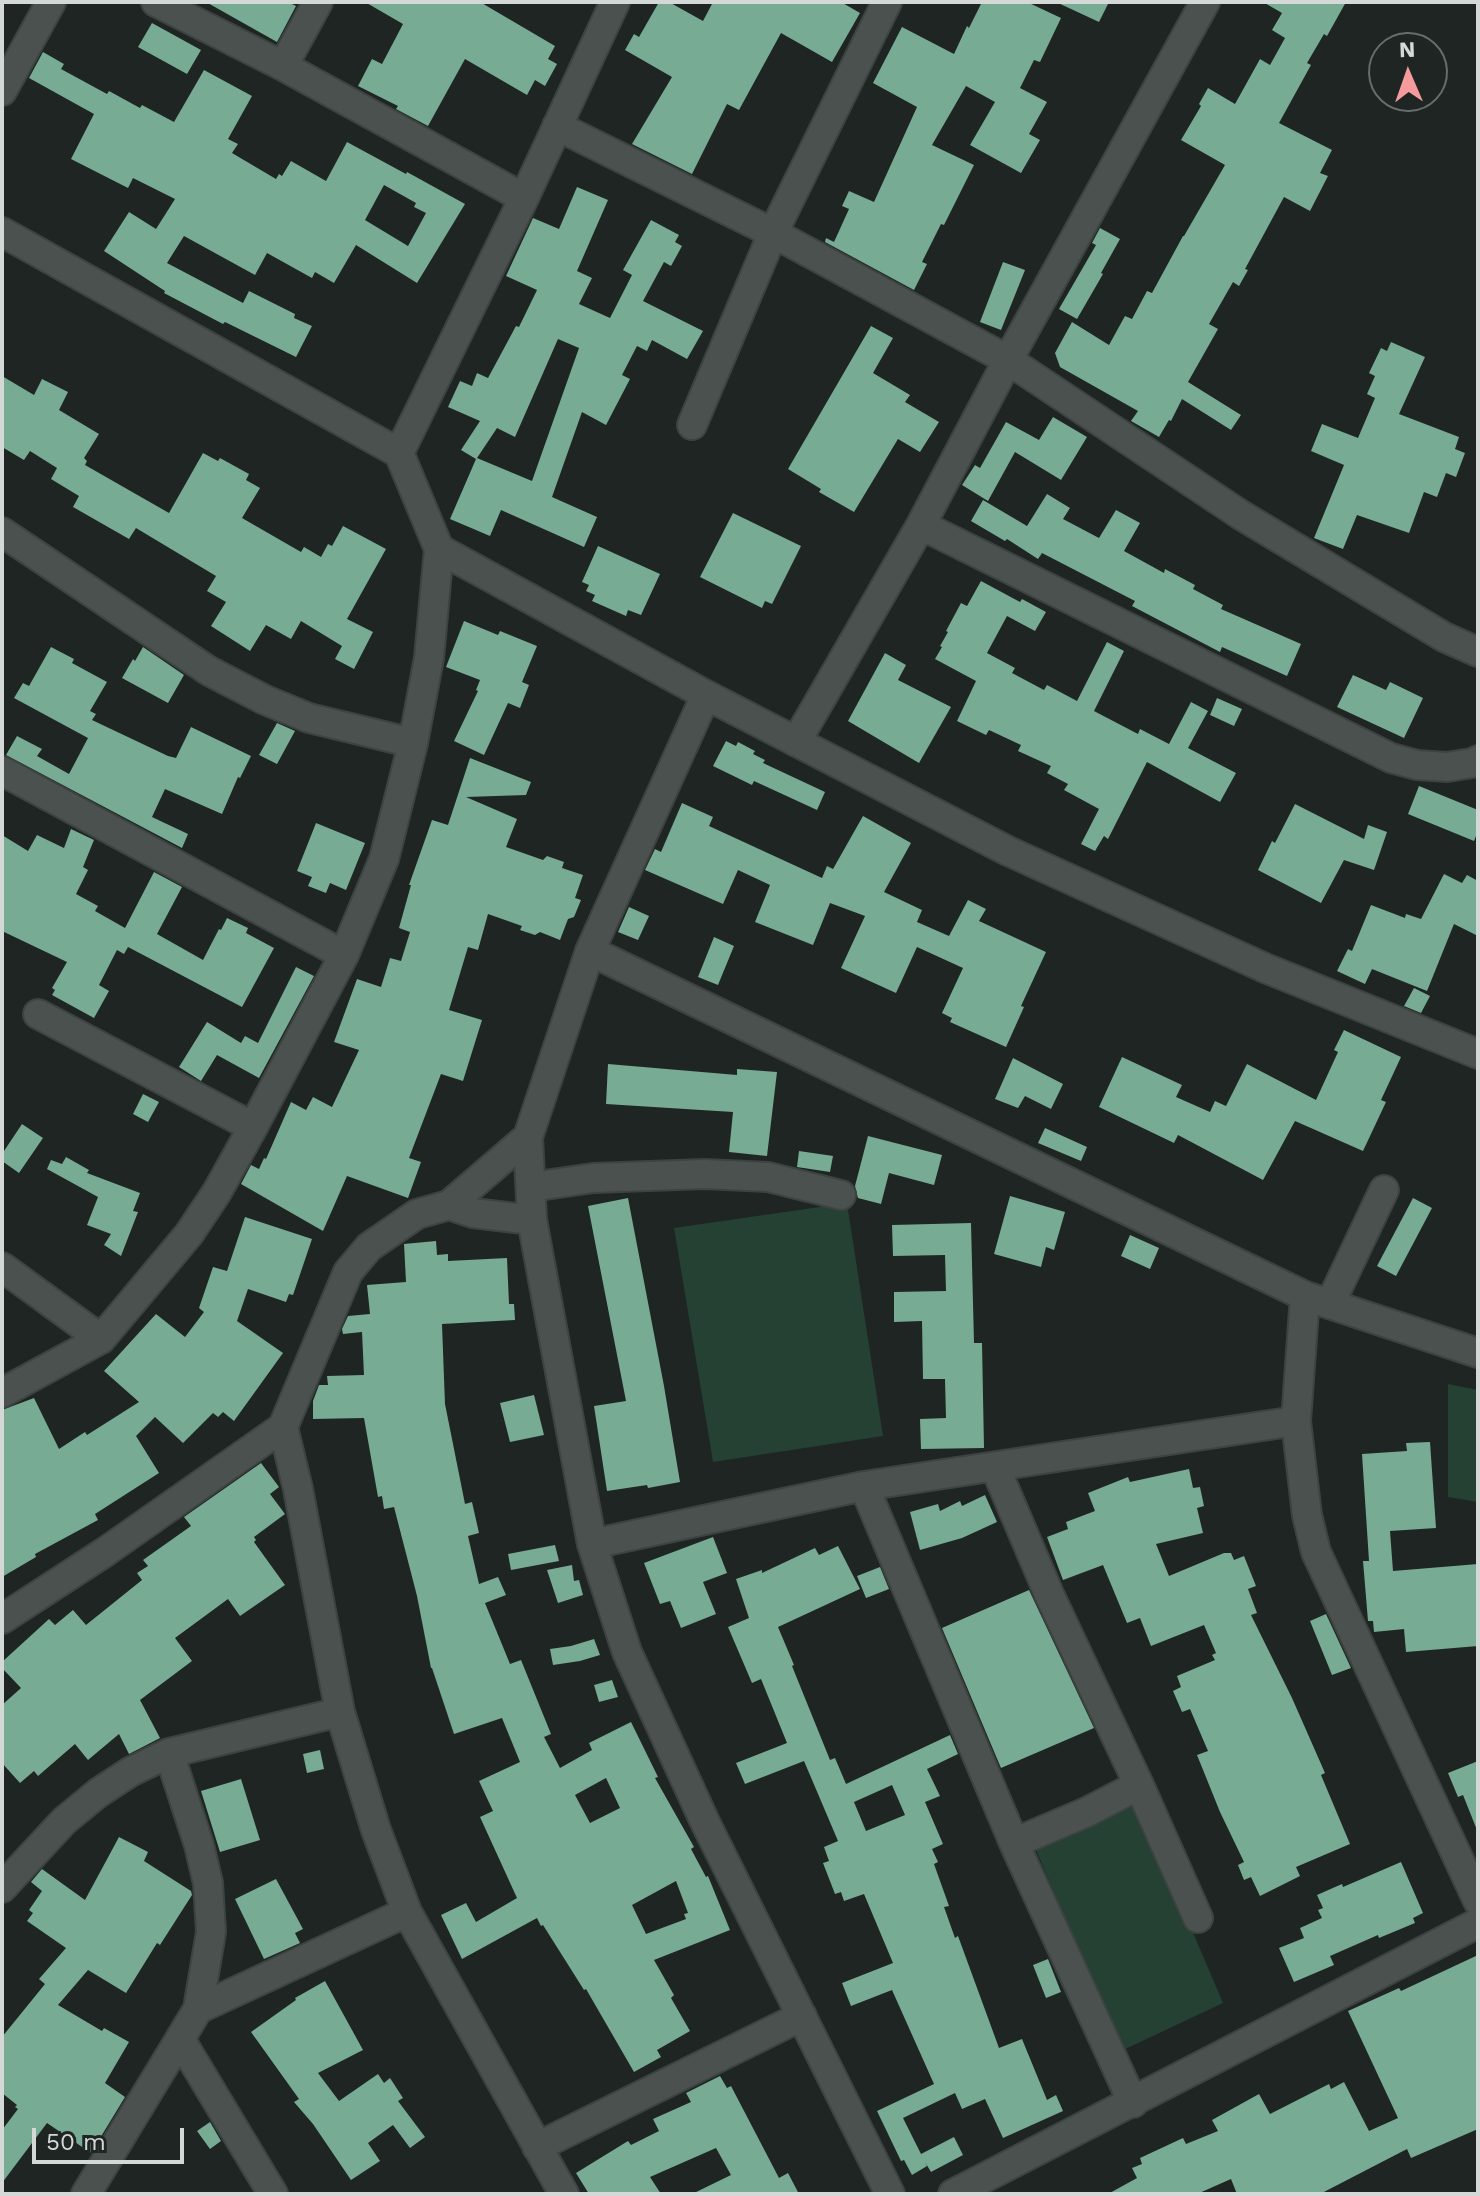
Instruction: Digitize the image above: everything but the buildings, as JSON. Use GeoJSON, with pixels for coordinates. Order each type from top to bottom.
{"type":"FeatureCollection","features":[{"type":"Feature","properties":{"kind":"street"},"geometry":{"type":"LineString","coordinates":[[2,91],[51,2]]}},
{"type":"Feature","properties":{"kind":"street"},"geometry":{"type":"LineString","coordinates":[[156,2],[283,66],[524,198]]}},
{"type":"Feature","properties":{"kind":"street"},"geometry":{"type":"LineString","coordinates":[[283,66],[318,2]]}},
{"type":"Feature","properties":{"kind":"street"},"geometry":{"type":"LineString","coordinates":[[399,453],[524,198],[615,2]]}},
{"type":"Feature","properties":{"kind":"street"},"geometry":{"type":"LineString","coordinates":[[692,425],[773,233],[887,2]]}},
{"type":"Feature","properties":{"kind":"street"},"geometry":{"type":"LineString","coordinates":[[796,742],[921,525],[1205,2]]}},
{"type":"Feature","properties":{"kind":"street"},"geometry":{"type":"LineString","coordinates":[[557,126],[773,233],[1008,360],[1241,515],[1444,637],[1478,652]]}},
{"type":"Feature","properties":{"kind":"street"},"geometry":{"type":"LineString","coordinates":[[2,232],[399,453],[439,549],[429,658],[413,743],[384,859],[344,955],[217,1192],[189,1234],[101,1339],[2,1393]]}},
{"type":"Feature","properties":{"kind":"street"},"geometry":{"type":"LineString","coordinates":[[921,525],[1391,758],[1417,765],[1447,767],[1478,760]]}},
{"type":"Feature","properties":{"kind":"street"},"geometry":{"type":"LineString","coordinates":[[2,532],[209,671],[251,693],[309,718],[413,743]]}},
{"type":"Feature","properties":{"kind":"street"},"geometry":{"type":"LineString","coordinates":[[439,549],[706,695],[1008,851],[1250,962],[1478,1054]]}},
{"type":"Feature","properties":{"kind":"street"},"geometry":{"type":"LineString","coordinates":[[706,695],[590,951],[528,1137],[532,1220],[592,1544],[627,1652],[704,1820],[890,2194]]}},
{"type":"Feature","properties":{"kind":"street"},"geometry":{"type":"LineString","coordinates":[[2,771],[344,955]]}},
{"type":"Feature","properties":{"kind":"street"},"geometry":{"type":"LineString","coordinates":[[590,951],[1318,1300],[1478,1353]]}},
{"type":"Feature","properties":{"kind":"street"},"geometry":{"type":"LineString","coordinates":[[38,1014],[253,1127]]}},
{"type":"Feature","properties":{"kind":"street"},"geometry":{"type":"LineString","coordinates":[[2,1619],[105,1552],[283,1427],[348,1272],[369,1247],[417,1214],[449,1205],[528,1137]]}},
{"type":"Feature","properties":{"kind":"street"},"geometry":{"type":"LineString","coordinates":[[531,1187],[593,1178],[705,1174],[768,1177],[841,1195]]}},
{"type":"Feature","properties":{"kind":"street"},"geometry":{"type":"LineString","coordinates":[[1384,1190],[1318,1300],[1296,1421],[1307,1515],[1316,1552],[1478,1901]]}},
{"type":"Feature","properties":{"kind":"street"},"geometry":{"type":"LineString","coordinates":[[449,1205],[473,1213],[532,1220]]}},
{"type":"Feature","properties":{"kind":"street"},"geometry":{"type":"LineString","coordinates":[[2,1267],[101,1339]]}},
{"type":"Feature","properties":{"kind":"street"},"geometry":{"type":"LineString","coordinates":[[592,1544],[864,1486],[1296,1421]]}},
{"type":"Feature","properties":{"kind":"street"},"geometry":{"type":"LineString","coordinates":[[283,1427],[298,1489],[340,1712],[376,1830],[407,1912],[564,2194]]}},
{"type":"Feature","properties":{"kind":"street"},"geometry":{"type":"LineString","coordinates":[[995,1467],[1049,1594],[1198,1918]]}},
{"type":"Feature","properties":{"kind":"street"},"geometry":{"type":"LineString","coordinates":[[864,1486],[1014,1843],[1133,2103]]}},
{"type":"Feature","properties":{"kind":"street"},"geometry":{"type":"LineString","coordinates":[[2,1888],[64,1821],[130,1772],[169,1753],[340,1712]]}},
{"type":"Feature","properties":{"kind":"street"},"geometry":{"type":"LineString","coordinates":[[86,2194],[198,2009],[211,1932],[208,1883],[169,1753]]}},
{"type":"Feature","properties":{"kind":"street"},"geometry":{"type":"LineString","coordinates":[[1014,1843],[1087,1812],[1139,1785]]}},
{"type":"Feature","properties":{"kind":"street"},"geometry":{"type":"LineString","coordinates":[[198,2009],[407,1912]]}},
{"type":"Feature","properties":{"kind":"street"},"geometry":{"type":"LineString","coordinates":[[953,2194],[1478,1923]]}},
{"type":"Feature","properties":{"kind":"street"},"geometry":{"type":"LineString","coordinates":[[537,2147],[802,2016]]}},
{"type":"Feature","properties":{"kind":"street"},"geometry":{"type":"LineString","coordinates":[[180,2039],[273,2194]]}},
{"type":"Feature","properties":{"kind":"green space"},"geometry":{"type":"Polygon","coordinates":[[[847,1203],[883,1436],[713,1462],[674,1228],[847,1203]]]}},
{"type":"Feature","properties":{"kind":"green space"},"geometry":{"type":"Polygon","coordinates":[[[1448,1384],[1478,1390],[1478,1502],[1448,1497],[1448,1384]]]}},
{"type":"Feature","properties":{"kind":"green space"},"geometry":{"type":"Polygon","coordinates":[[[1135,1796],[1223,2003],[1121,2051],[1031,1838],[1135,1796]]]}}]}
